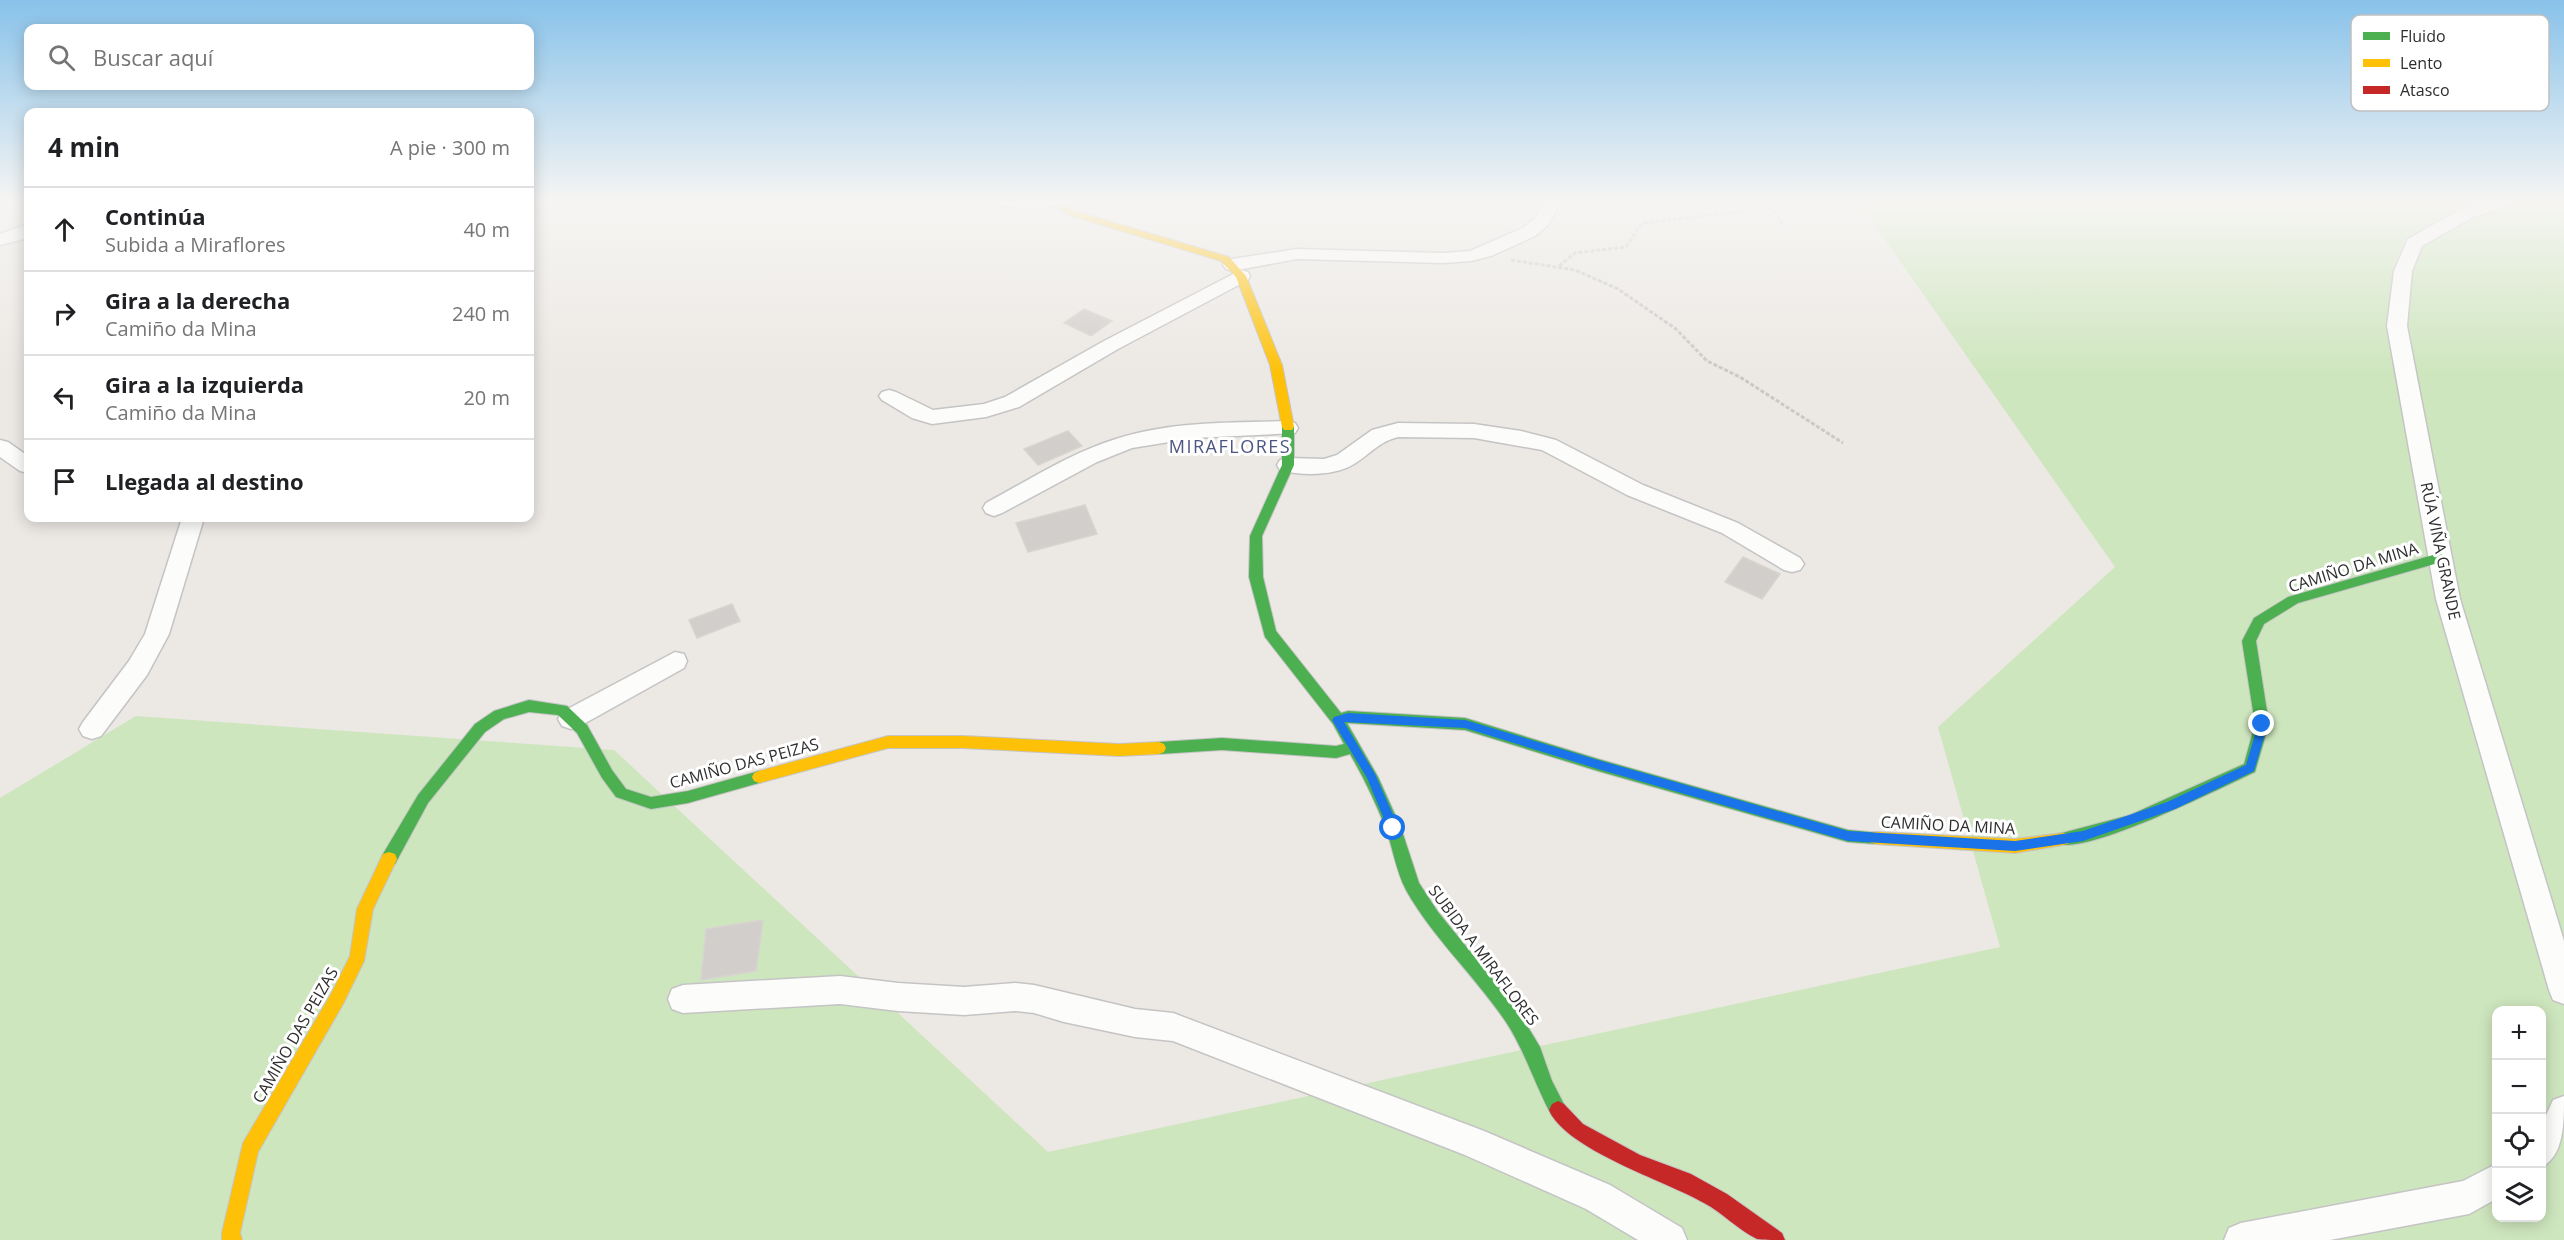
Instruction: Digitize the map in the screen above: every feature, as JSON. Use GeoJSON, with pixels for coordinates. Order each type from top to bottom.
{"type":"FeatureCollection","features":[{"type":"Feature","properties":{"kind":"street"},"geometry":{"type":"LineString","coordinates":[[1222,258],[1237,271]]}},
{"type":"Feature","properties":{"kind":"street"},"geometry":{"type":"LineString","coordinates":[[889,396],[918,413],[932,417],[986,410],[1012,402],[1237,271],[1284,258]]}},
{"type":"Feature","properties":{"kind":"street","name":"RÚA VIÑA GRANDE"},"geometry":{"type":"LineString","coordinates":[[2408,258],[2403,271],[2397,326],[2448,599],[2564,990]]}},
{"type":"Feature","properties":{"kind":"street","name":"SUBIDA A MIRAFLORES"},"geometry":{"type":"LineString","coordinates":[[1237,271],[1276,365],[1288,428],[1288,465],[1257,536],[1256,577],[1270,633],[1338,720],[1371,777],[1393,828],[1412,885],[1432,917],[1511,1015],[1534,1053],[1544,1084],[1558,1110],[1577,1130],[1635,1162],[1684,1181],[1720,1201],[1775,1240]]}},
{"type":"Feature","properties":{"kind":"street"},"geometry":{"type":"LineString","coordinates":[[994,508],[1105,451],[1146,438],[1181,432],[1288,428]]}},
{"type":"Feature","properties":{"kind":"street"},"geometry":{"type":"LineString","coordinates":[[1288,465],[1325,466],[1345,460],[1379,435],[1398,430],[1474,431],[1521,438],[1549,445],[1643,494],[1730,528],[1792,564]]}},
{"type":"Feature","properties":{"kind":"street"},"geometry":{"type":"LineString","coordinates":[[0,447],[24,463]]}},
{"type":"Feature","properties":{"kind":"street"},"geometry":{"type":"LineString","coordinates":[[92,729],[138,668],[157,634],[192,522]]}},
{"type":"Feature","properties":{"kind":"street","name":"CAMIÑO DA MINA"},"geometry":{"type":"LineString","coordinates":[[1338,720],[1348,717],[1465,724],[1598,765],[1848,836],[2015,846],[2083,836],[2171,805],[2250,768],[2262,724],[2249,641],[2259,621],[2294,600],[2440,558]]}},
{"type":"Feature","properties":{"kind":"street"},"geometry":{"type":"LineString","coordinates":[[571,719],[675,661]]}},
{"type":"Feature","properties":{"kind":"street","name":"CAMIÑO DAS PEIZAS"},"geometry":{"type":"LineString","coordinates":[[232,1240],[231,1233],[249,1149],[337,999],[358,956],[365,909],[377,881],[423,799],[480,728],[499,715],[529,706],[562,710],[582,729],[607,774],[621,793],[651,803],[688,797],[888,741],[963,742],[1119,750],[1222,744],[1336,752],[1353,748]]}},
{"type":"Feature","properties":{"kind":"street"},"geometry":{"type":"LineString","coordinates":[[683,999],[840,990],[898,997],[964,1001],[1015,997],[1034,999],[1064,1008],[1135,1023],[1173,1027],[1473,1142],[1598,1197],[1670,1240]]}},
{"type":"Feature","properties":{"kind":"street"},"geometry":{"type":"LineString","coordinates":[[2546,1144],[2561,1123],[2564,1111]]}},
{"type":"Feature","properties":{"kind":"street"},"geometry":{"type":"LineString","coordinates":[[2241,1240],[2469,1197],[2492,1183]]}},
{"type":"Feature","properties":{"kind":"path"},"geometry":{"type":"LineString","coordinates":[[1497,258],[1558,267],[1600,279],[1676,328],[1695,351],[1707,361],[1740,377],[1843,443]]}},
{"type":"Feature","properties":{"kind":"path"},"geometry":{"type":"LineString","coordinates":[[1558,267],[1569,258]]}},
{"type":"Feature","properties":{"kind":"green space"},"geometry":{"type":"Polygon","coordinates":[[[1898,258],[2564,258],[2564,1240],[0,1240],[0,798],[136,716],[614,750],[1048,1152],[2000,947],[1938,727],[2115,567],[1898,258]]]}},
{"type":"Feature","properties":{"kind":"building"},"geometry":{"type":"Polygon","coordinates":[[[1084,309],[1112,321],[1091,336],[1064,323],[1084,309]]]}},
{"type":"Feature","properties":{"kind":"building"},"geometry":{"type":"Polygon","coordinates":[[[1068,431],[1082,446],[1038,465],[1024,449],[1068,431]]]}},
{"type":"Feature","properties":{"kind":"building"},"geometry":{"type":"Polygon","coordinates":[[[1085,505],[1097,534],[1028,552],[1016,523],[1085,505]]]}},
{"type":"Feature","properties":{"kind":"building"},"geometry":{"type":"Polygon","coordinates":[[[1743,557],[1780,574],[1762,599],[1725,582],[1743,557]]]}},
{"type":"Feature","properties":{"kind":"building"},"geometry":{"type":"Polygon","coordinates":[[[732,604],[740,621],[697,638],[689,620],[732,604]]]}},
{"type":"Feature","properties":{"kind":"building"},"geometry":{"type":"Polygon","coordinates":[[[763,920],[756,971],[701,980],[706,929],[763,920]]]}},
{"type":"Feature","properties":{"kind":"traffic: fast"},"geometry":{"type":"LineString","coordinates":[[1288,427],[1288,465],[1256,536],[1256,577],[1270,633],[1338,720],[1371,777],[1393,828],[1412,885],[1432,917],[1511,1015],[1534,1053],[1544,1084],[1558,1110]]}},
{"type":"Feature","properties":{"kind":"traffic: fast"},"geometry":{"type":"LineString","coordinates":[[2063,839],[2135,820],[2250,768],[2262,724],[2249,641],[2259,621],[2293,600],[2440,558]]}},
{"type":"Feature","properties":{"kind":"traffic: fast"},"geometry":{"type":"LineString","coordinates":[[389,859],[423,799],[480,728],[499,715],[529,706],[562,710],[582,729],[607,774],[621,793],[651,803],[688,797],[759,777]]}},
{"type":"Feature","properties":{"kind":"traffic: fast"},"geometry":{"type":"LineString","coordinates":[[1338,720],[1348,717],[1465,724],[1598,765],[1848,836],[1876,838]]}},
{"type":"Feature","properties":{"kind":"traffic: fast"},"geometry":{"type":"LineString","coordinates":[[1159,748],[1222,744],[1336,752],[1353,748]]}},
{"type":"Feature","properties":{"kind":"traffic: slow"},"geometry":{"type":"LineString","coordinates":[[1221,258],[1241,276],[1276,365],[1288,427]]}},
{"type":"Feature","properties":{"kind":"traffic: slow"},"geometry":{"type":"LineString","coordinates":[[759,777],[888,742],[963,742],[1119,750],[1159,748]]}},
{"type":"Feature","properties":{"kind":"traffic: slow"},"geometry":{"type":"LineString","coordinates":[[1876,838],[2015,846],[2063,839]]}},
{"type":"Feature","properties":{"kind":"traffic: slow"},"geometry":{"type":"LineString","coordinates":[[232,1240],[231,1233],[249,1149],[337,999],[358,956],[365,909],[389,859]]}},
{"type":"Feature","properties":{"kind":"traffic: jam"},"geometry":{"type":"LineString","coordinates":[[1558,1110],[1577,1130],[1635,1162],[1684,1181],[1720,1201],[1775,1240]]}},
{"type":"Feature","properties":{"kind":"district","name":"MIRAFLORES"},"geometry":{"type":"Point","coordinates":[1230,447]}},
{"type":"Feature","properties":{"kind":"route"},"geometry":{"type":"LineString","coordinates":[[1393,828],[1371,777],[1338,720],[1348,717],[1465,724],[1598,765],[1848,836],[2015,846],[2083,836],[2171,805],[2250,768],[2262,724]]}}]}
